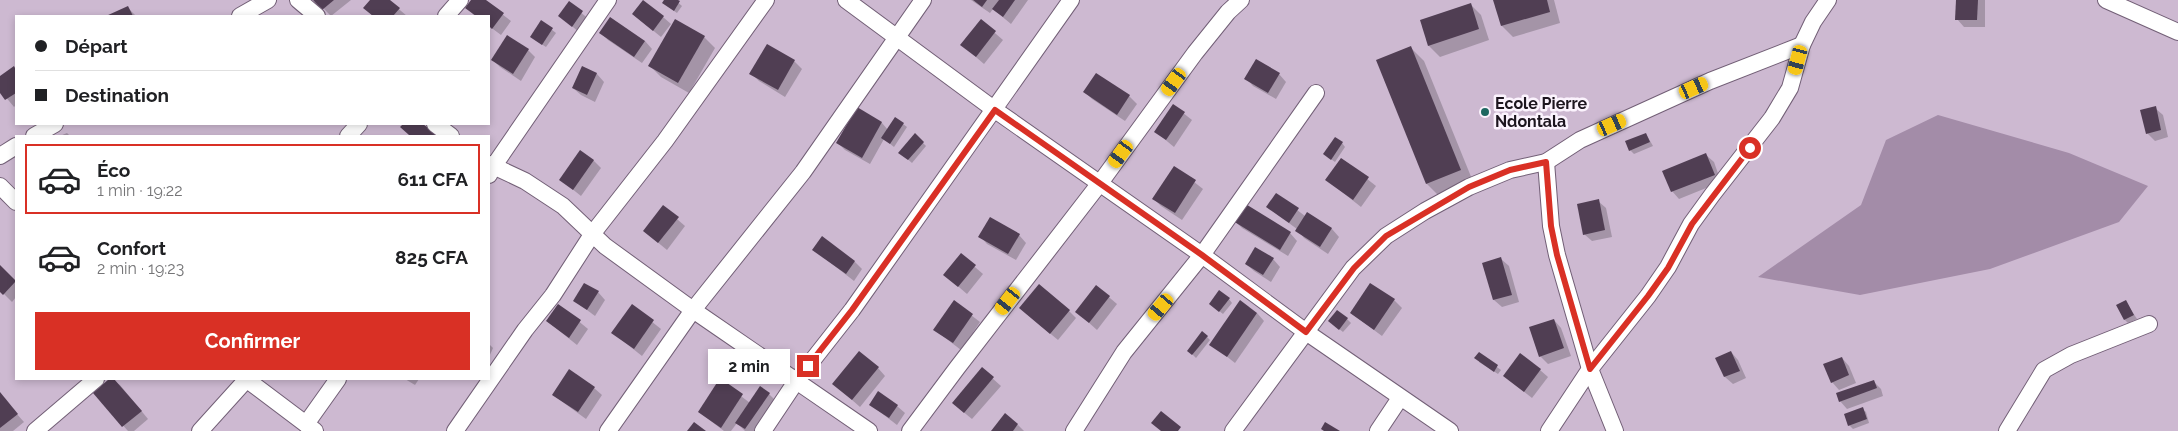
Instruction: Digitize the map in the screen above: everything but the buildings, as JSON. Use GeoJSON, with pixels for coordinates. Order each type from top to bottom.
{"type":"FeatureCollection","features":[{"type":"Feature","properties":{"kind":"street"},"geometry":{"type":"LineString","coordinates":[[242,15],[268,0]]}},
{"type":"Feature","properties":{"kind":"street"},"geometry":{"type":"LineString","coordinates":[[298,0],[316,15]]}},
{"type":"Feature","properties":{"kind":"street"},"geometry":{"type":"LineString","coordinates":[[447,15],[460,0]]}},
{"type":"Feature","properties":{"kind":"street"},"geometry":{"type":"LineString","coordinates":[[608,0],[490,168],[525,181],[563,206],[605,246],[693,310],[869,431]]}},
{"type":"Feature","properties":{"kind":"street"},"geometry":{"type":"LineString","coordinates":[[455,431],[525,330],[553,295],[593,233],[665,141],[766,0]]}},
{"type":"Feature","properties":{"kind":"street"},"geometry":{"type":"LineString","coordinates":[[846,0],[995,110],[1202,255],[1306,332],[1450,431]]}},
{"type":"Feature","properties":{"kind":"street"},"geometry":{"type":"LineString","coordinates":[[608,431],[693,310],[803,172],[846,113],[896,36],[923,0]]}},
{"type":"Feature","properties":{"kind":"street"},"geometry":{"type":"LineString","coordinates":[[763,431],[797,380],[852,310],[995,110],[1071,0]]}},
{"type":"Feature","properties":{"kind":"street"},"geometry":{"type":"LineString","coordinates":[[910,431],[1100,183],[1195,52],[1228,12],[1241,0]]}},
{"type":"Feature","properties":{"kind":"street"},"geometry":{"type":"LineString","coordinates":[[1549,431],[1590,369],[1668,268],[1692,224],[1772,118],[1790,88],[1802,45],[1813,22],[1828,0]]}},
{"type":"Feature","properties":{"kind":"street"},"geometry":{"type":"LineString","coordinates":[[2106,0],[2176,27]]}},
{"type":"Feature","properties":{"kind":"street"},"geometry":{"type":"LineString","coordinates":[[1233,431],[1354,268],[1386,236],[1469,187],[1510,170],[1546,162],[1580,140],[1710,81],[1802,45]]}},
{"type":"Feature","properties":{"kind":"street"},"geometry":{"type":"LineString","coordinates":[[1074,431],[1124,352],[1202,255],[1316,93]]}},
{"type":"Feature","properties":{"kind":"street"},"geometry":{"type":"LineString","coordinates":[[36,135],[53,125]]}},
{"type":"Feature","properties":{"kind":"street"},"geometry":{"type":"LineString","coordinates":[[349,135],[357,125]]}},
{"type":"Feature","properties":{"kind":"street"},"geometry":{"type":"LineString","coordinates":[[436,125],[450,135]]}},
{"type":"Feature","properties":{"kind":"street"},"geometry":{"type":"LineString","coordinates":[[0,156],[15,147]]}},
{"type":"Feature","properties":{"kind":"street"},"geometry":{"type":"LineString","coordinates":[[1546,162],[1551,226],[1557,255],[1590,369],[1615,431]]}},
{"type":"Feature","properties":{"kind":"street"},"geometry":{"type":"LineString","coordinates":[[0,186],[15,201]]}},
{"type":"Feature","properties":{"kind":"street"},"geometry":{"type":"LineString","coordinates":[[2007,431],[2044,370],[2071,355],[2149,324]]}},
{"type":"Feature","properties":{"kind":"street"},"geometry":{"type":"LineString","coordinates":[[35,431],[95,380]]}},
{"type":"Feature","properties":{"kind":"street"},"geometry":{"type":"LineString","coordinates":[[200,431],[246,380]]}},
{"type":"Feature","properties":{"kind":"street"},"geometry":{"type":"LineString","coordinates":[[248,380],[310,428],[337,380]]}},
{"type":"Feature","properties":{"kind":"street"},"geometry":{"type":"LineString","coordinates":[[1378,431],[1400,398]]}},
{"type":"Feature","properties":{"kind":"shaded area"},"geometry":{"type":"Polygon","coordinates":[[[0,0],[2178,0],[2178,431],[0,431],[0,0]]]}},
{"type":"Feature","properties":{"kind":"shaded area"},"geometry":{"type":"Polygon","coordinates":[[[1938,115],[2069,153],[2148,186],[2119,222],[1990,269],[1860,295],[1758,277],[1861,205],[1886,140],[1938,115]]]}},
{"type":"Feature","properties":{"kind":"place","name":"Ecole Pierre Ndontala"},"geometry":{"type":"Point","coordinates":[1485,112]}},
{"type":"Feature","properties":{"kind":"route"},"geometry":{"type":"LineString","coordinates":[[808,366],[852,310],[995,110],[1202,255],[1306,332],[1354,268],[1386,236],[1425,211],[1469,187],[1510,170],[1546,162],[1551,226],[1557,255],[1590,369],[1648,296],[1668,268],[1692,224],[1712,195],[1739,164],[1750,148]]}}]}
